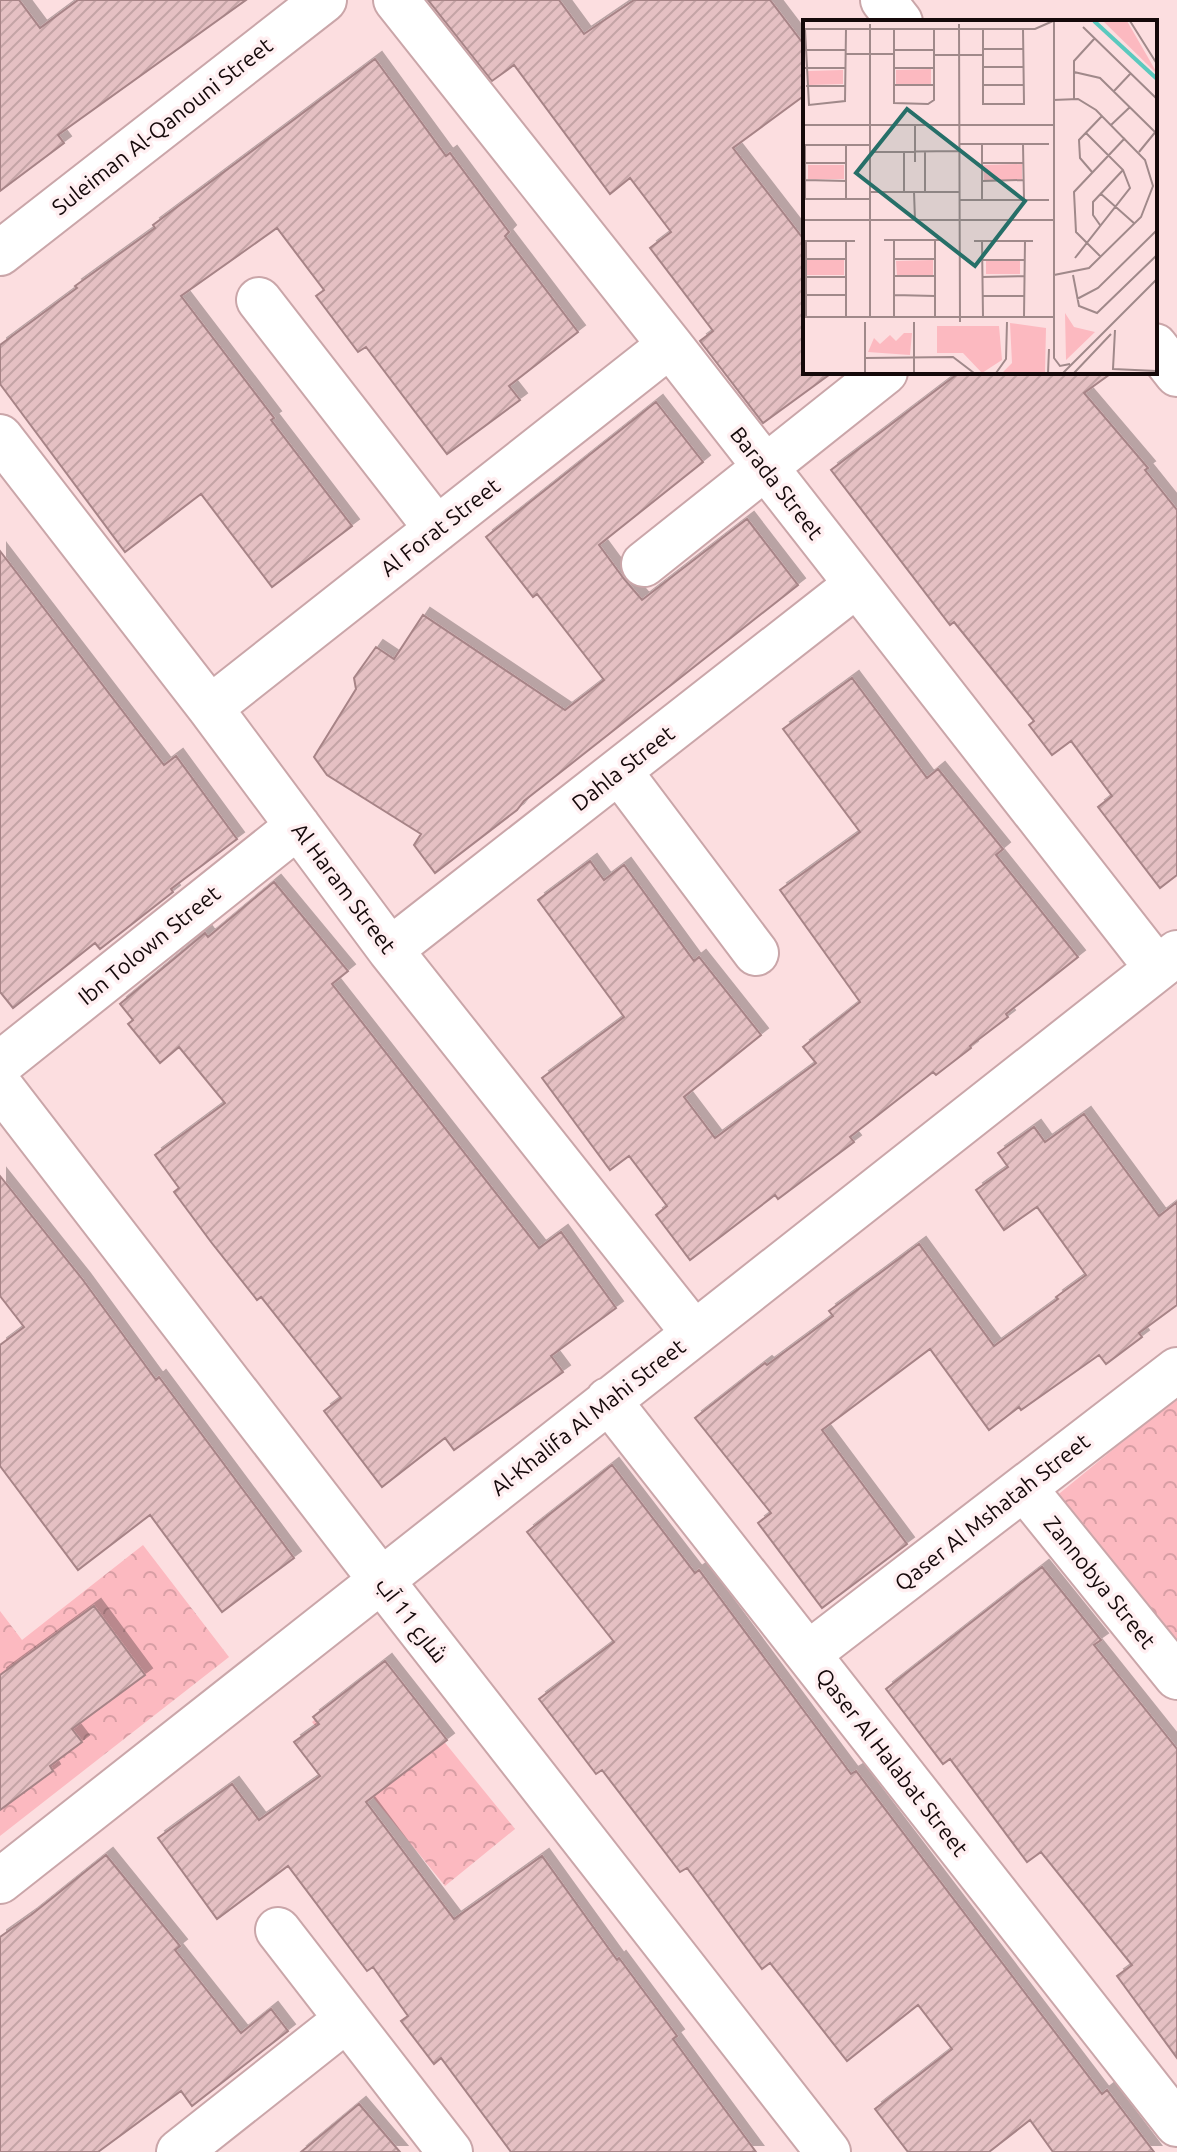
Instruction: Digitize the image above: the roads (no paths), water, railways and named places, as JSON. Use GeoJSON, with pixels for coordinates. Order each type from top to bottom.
{"type":"FeatureCollection","features":[{"type":"Feature","properties":{"kind":"street","name":"Suleiman Al-Qanouni Street"},"geometry":{"type":"LineString","coordinates":[[0,253],[324,0]]}},
{"type":"Feature","properties":{"kind":"street","name":"Barada Street"},"geometry":{"type":"LineString","coordinates":[[396,0],[856,585],[1167,960]]}},
{"type":"Feature","properties":{"kind":"street"},"geometry":{"type":"LineString","coordinates":[[883,0],[898,20]]}},
{"type":"Feature","properties":{"kind":"street"},"geometry":{"type":"LineString","coordinates":[[259,300],[437,529]]}},
{"type":"Feature","properties":{"kind":"street","name":"Al Forat Street"},"geometry":{"type":"LineString","coordinates":[[210,708],[670,345]]}},
{"type":"Feature","properties":{"kind":"street"},"geometry":{"type":"LineString","coordinates":[[1157,349],[1177,374]]}},
{"type":"Feature","properties":{"kind":"street"},"geometry":{"type":"LineString","coordinates":[[644,564],[882,374]]}},
{"type":"Feature","properties":{"kind":"street","name":"Al Haram Street"},"geometry":{"type":"LineString","coordinates":[[0,437],[210,708],[390,950],[694,1333]]}},
{"type":"Feature","properties":{"kind":"street","name":"Dahla Street"},"geometry":{"type":"LineString","coordinates":[[390,950],[856,585]]}},
{"type":"Feature","properties":{"kind":"street"},"geometry":{"type":"LineString","coordinates":[[619,771],[756,953]]}},
{"type":"Feature","properties":{"kind":"street","name":"Ibn Tolown Street"},"geometry":{"type":"LineString","coordinates":[[0,1064],[298,826]]}},
{"type":"Feature","properties":{"kind":"street","name":"Al-Khalifa Al Mahi Street"},"geometry":{"type":"LineString","coordinates":[[0,1881],[1167,960]]}},
{"type":"Feature","properties":{"kind":"street","name":"شارع 11 آب"},"geometry":{"type":"LineString","coordinates":[[0,1086],[828,2152]]}},
{"type":"Feature","properties":{"kind":"street","name":"Qaser Al Mshatah Street"},"geometry":{"type":"LineString","coordinates":[[808,1654],[1177,1370]]}},
{"type":"Feature","properties":{"kind":"street","name":"Qaser Al Halabat Street"},"geometry":{"type":"LineString","coordinates":[[608,1400],[1177,2124]]}},
{"type":"Feature","properties":{"kind":"street","name":"Zannobya Street"},"geometry":{"type":"LineString","coordinates":[[1024,1488],[1177,1677]]}},
{"type":"Feature","properties":{"kind":"street"},"geometry":{"type":"LineString","coordinates":[[278,1930],[450,2152]]}},
{"type":"Feature","properties":{"kind":"street"},"geometry":{"type":"LineString","coordinates":[[179,2152],[347,2019]]}}]}
